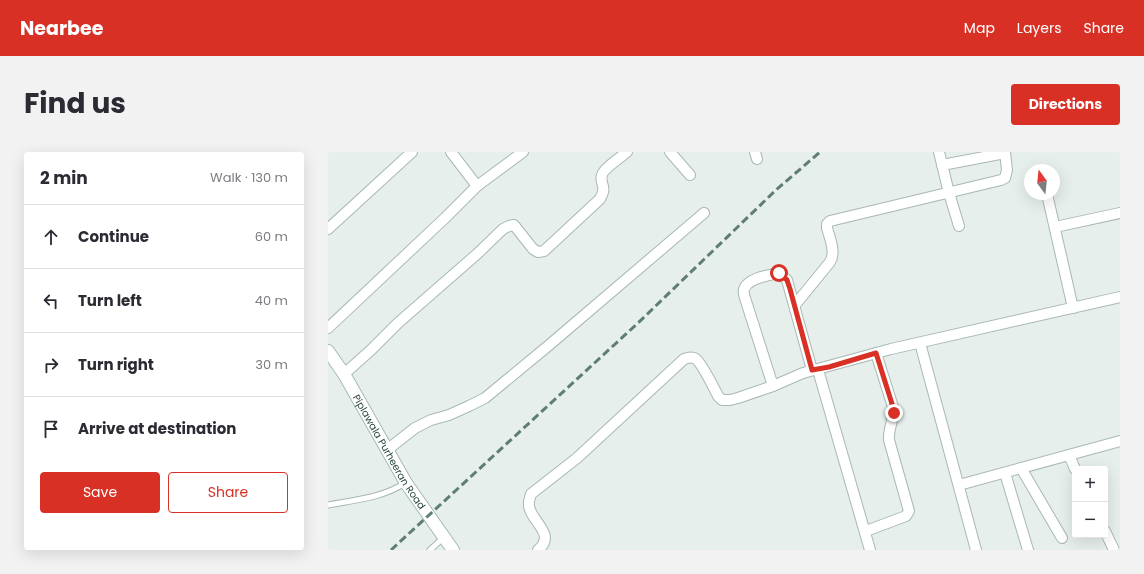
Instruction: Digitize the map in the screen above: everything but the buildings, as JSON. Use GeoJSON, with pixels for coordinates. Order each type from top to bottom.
{"type":"FeatureCollection","features":[{"type":"Feature","properties":{"kind":"street"},"geometry":{"type":"LineString","coordinates":[[328,229],[412,152]]}},
{"type":"Feature","properties":{"kind":"street"},"geometry":{"type":"LineString","coordinates":[[452,152],[477,186]]}},
{"type":"Feature","properties":{"kind":"street"},"geometry":{"type":"LineString","coordinates":[[328,328],[477,186],[523,152]]}},
{"type":"Feature","properties":{"kind":"street"},"geometry":{"type":"LineString","coordinates":[[344,374],[503,229],[514,225],[534,249],[538,252],[544,251],[600,199],[603,194],[604,187],[602,175],[604,171],[627,152]]}},
{"type":"Feature","properties":{"kind":"street"},"geometry":{"type":"LineString","coordinates":[[670,152],[690,175]]}},
{"type":"Feature","properties":{"kind":"street"},"geometry":{"type":"LineString","coordinates":[[939,152],[959,226]]}},
{"type":"Feature","properties":{"kind":"street"},"geometry":{"type":"LineString","coordinates":[[795,305],[833,258],[827,228],[827,224],[830,222],[1006,178],[1007,170],[1005,152],[942,165]]}},
{"type":"Feature","properties":{"kind":"street"},"geometry":{"type":"LineString","coordinates":[[1048,200],[1073,308]]}},
{"type":"Feature","properties":{"kind":"street"},"geometry":{"type":"LineString","coordinates":[[387,450],[415,428],[431,420],[449,415],[485,398],[704,213]]}},
{"type":"Feature","properties":{"kind":"street"},"geometry":{"type":"LineString","coordinates":[[1055,227],[1120,213]]}},
{"type":"Feature","properties":{"kind":"street"},"geometry":{"type":"LineString","coordinates":[[773,386],[743,290],[751,281],[779,273],[787,280],[866,531],[870,550]]}},
{"type":"Feature","properties":{"kind":"street"},"geometry":{"type":"LineString","coordinates":[[538,550],[542,547],[545,540],[542,529],[528,507],[528,500],[531,494],[577,458],[684,359],[695,358],[700,363],[718,396],[722,400],[734,399],[773,386],[787,379],[876,353],[1120,297]]}},
{"type":"Feature","properties":{"kind":"street"},"geometry":{"type":"LineString","coordinates":[[920,343],[959,485],[974,550]]}},
{"type":"Feature","properties":{"kind":"street","name":"Piplawala Purheeran Road"},"geometry":{"type":"LineString","coordinates":[[328,351],[344,374],[406,483],[453,550]]}},
{"type":"Feature","properties":{"kind":"street"},"geometry":{"type":"LineString","coordinates":[[866,531],[906,516],[909,511],[889,440],[889,428],[894,413],[893,407],[876,353]]}},
{"type":"Feature","properties":{"kind":"street"},"geometry":{"type":"LineString","coordinates":[[959,485],[1120,441]]}},
{"type":"Feature","properties":{"kind":"street"},"geometry":{"type":"LineString","coordinates":[[1069,455],[1074,466]]}},
{"type":"Feature","properties":{"kind":"street"},"geometry":{"type":"LineString","coordinates":[[1021,468],[1062,538]]}},
{"type":"Feature","properties":{"kind":"street"},"geometry":{"type":"LineString","coordinates":[[1005,472],[1028,550]]}},
{"type":"Feature","properties":{"kind":"street"},"geometry":{"type":"LineString","coordinates":[[1108,537],[1114,550]]}},
{"type":"Feature","properties":{"kind":"lane"},"geometry":{"type":"LineString","coordinates":[[328,505],[374,496],[393,490],[406,483]]}},
{"type":"Feature","properties":{"kind":"lane"},"geometry":{"type":"LineString","coordinates":[[430,550],[444,537]]}},
{"type":"Feature","properties":{"kind":"railway"},"geometry":{"type":"LineString","coordinates":[[391,550],[638,323],[776,190],[820,152]]}},
{"type":"Feature","properties":{"kind":"route"},"geometry":{"type":"LineString","coordinates":[[779,273],[787,280],[812,370],[818,370],[876,353],[894,413]]}}]}
